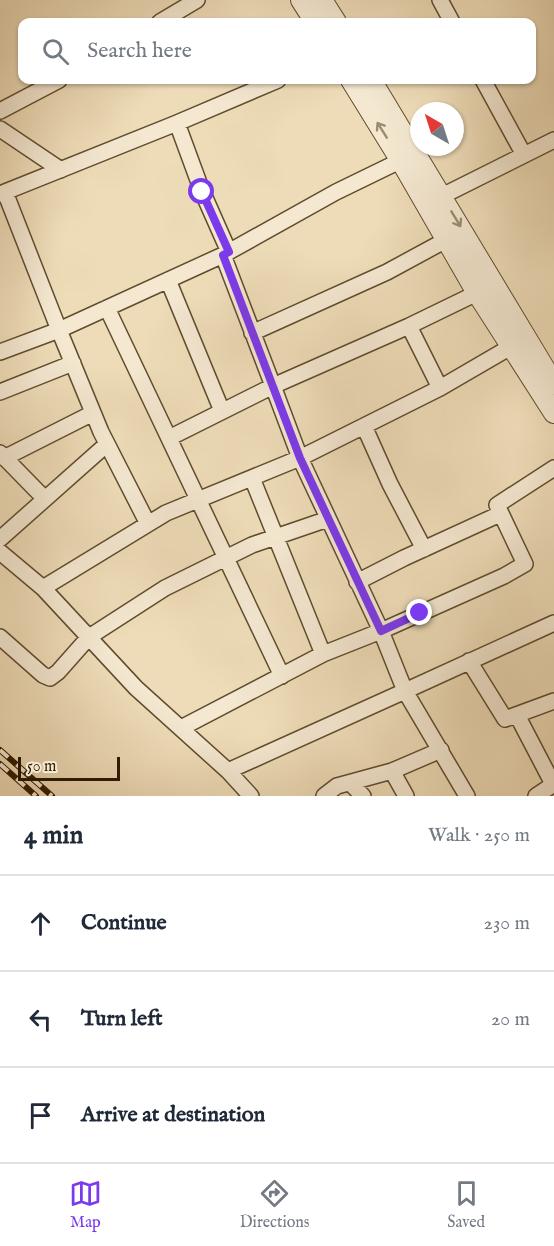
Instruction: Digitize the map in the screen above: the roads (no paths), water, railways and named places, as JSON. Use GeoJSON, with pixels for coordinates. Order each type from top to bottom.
{"type":"FeatureCollection","features":[{"type":"Feature","properties":{"kind":"street"},"geometry":{"type":"LineString","coordinates":[[167,18],[197,0]]}},
{"type":"Feature","properties":{"kind":"street"},"geometry":{"type":"LineString","coordinates":[[440,0],[450,18]]}},
{"type":"Feature","properties":{"kind":"street"},"geometry":{"type":"LineString","coordinates":[[312,6],[330,18]]}},
{"type":"Feature","properties":{"kind":"street"},"geometry":{"type":"LineString","coordinates":[[0,111],[51,84]]}},
{"type":"Feature","properties":{"kind":"street"},"geometry":{"type":"LineString","coordinates":[[148,524],[93,413],[2,193],[269,84]]}},
{"type":"Feature","properties":{"kind":"street"},"geometry":{"type":"LineString","coordinates":[[354,84],[408,157],[520,342],[554,413]]}},
{"type":"Feature","properties":{"kind":"street"},"geometry":{"type":"LineString","coordinates":[[373,84],[408,157]]}},
{"type":"Feature","properties":{"kind":"street"},"geometry":{"type":"LineString","coordinates":[[485,84],[524,155]]}},
{"type":"Feature","properties":{"kind":"street"},"geometry":{"type":"LineString","coordinates":[[177,123],[226,253],[252,333],[300,458],[381,631],[405,691],[467,796]]}},
{"type":"Feature","properties":{"kind":"street"},"geometry":{"type":"LineString","coordinates":[[0,129],[61,170]]}},
{"type":"Feature","properties":{"kind":"street"},"geometry":{"type":"LineString","coordinates":[[434,200],[554,140]]}},
{"type":"Feature","properties":{"kind":"street"},"geometry":{"type":"LineString","coordinates":[[0,352],[59,330],[226,253],[336,192],[408,157]]}},
{"type":"Feature","properties":{"kind":"street"},"geometry":{"type":"LineString","coordinates":[[434,200],[446,240],[477,293],[553,380]]}},
{"type":"Feature","properties":{"kind":"street"},"geometry":{"type":"LineString","coordinates":[[252,333],[387,272],[446,240]]}},
{"type":"Feature","properties":{"kind":"street"},"geometry":{"type":"LineString","coordinates":[[168,280],[222,411]]}},
{"type":"Feature","properties":{"kind":"street"},"geometry":{"type":"LineString","coordinates":[[169,438],[273,386],[409,326],[477,293]]}},
{"type":"Feature","properties":{"kind":"street"},"geometry":{"type":"LineString","coordinates":[[107,308],[282,676]]}},
{"type":"Feature","properties":{"kind":"street"},"geometry":{"type":"LineString","coordinates":[[409,326],[440,388]]}},
{"type":"Feature","properties":{"kind":"street"},"geometry":{"type":"LineString","coordinates":[[43,588],[166,513],[300,458],[440,388],[520,342]]}},
{"type":"Feature","properties":{"kind":"street"},"geometry":{"type":"LineString","coordinates":[[0,392],[73,363]]}},
{"type":"Feature","properties":{"kind":"street"},"geometry":{"type":"LineString","coordinates":[[45,499],[2,455],[93,413]]}},
{"type":"Feature","properties":{"kind":"street"},"geometry":{"type":"LineString","coordinates":[[364,426],[390,484],[424,549]]}},
{"type":"Feature","properties":{"kind":"street"},"geometry":{"type":"LineString","coordinates":[[0,539],[107,444]]}},
{"type":"Feature","properties":{"kind":"street"},"geometry":{"type":"LineString","coordinates":[[181,728],[323,654],[494,581],[525,564],[497,505],[554,468]]}},
{"type":"Feature","properties":{"kind":"street"},"geometry":{"type":"LineString","coordinates":[[252,478],[323,654]]}},
{"type":"Feature","properties":{"kind":"street"},"geometry":{"type":"LineString","coordinates":[[357,582],[500,514]]}},
{"type":"Feature","properties":{"kind":"street"},"geometry":{"type":"LineString","coordinates":[[0,637],[43,675],[50,678],[89,638],[165,588],[252,544],[328,519]]}},
{"type":"Feature","properties":{"kind":"street"},"geometry":{"type":"LineString","coordinates":[[0,552],[43,588],[136,688],[228,771],[251,796]]}},
{"type":"Feature","properties":{"kind":"street"},"geometry":{"type":"LineString","coordinates":[[228,771],[554,623]]}},
{"type":"Feature","properties":{"kind":"street"},"geometry":{"type":"LineString","coordinates":[[469,661],[505,719],[554,701]]}},
{"type":"Feature","properties":{"kind":"street"},"geometry":{"type":"LineString","coordinates":[[517,715],[554,784],[536,796]]}},
{"type":"Feature","properties":{"kind":"street"},"geometry":{"type":"LineString","coordinates":[[324,796],[336,786],[392,771],[441,750]]}},
{"type":"Feature","properties":{"kind":"street"},"geometry":{"type":"LineString","coordinates":[[392,771],[406,796]]}},
{"type":"Feature","properties":{"kind":"street"},"geometry":{"type":"LineString","coordinates":[[350,783],[363,796]]}},
{"type":"Feature","properties":{"kind":"railway"},"geometry":{"type":"LineString","coordinates":[[0,750],[52,796]]}},
{"type":"Feature","properties":{"kind":"railway"},"geometry":{"type":"LineString","coordinates":[[0,764],[36,796]]}}]}
